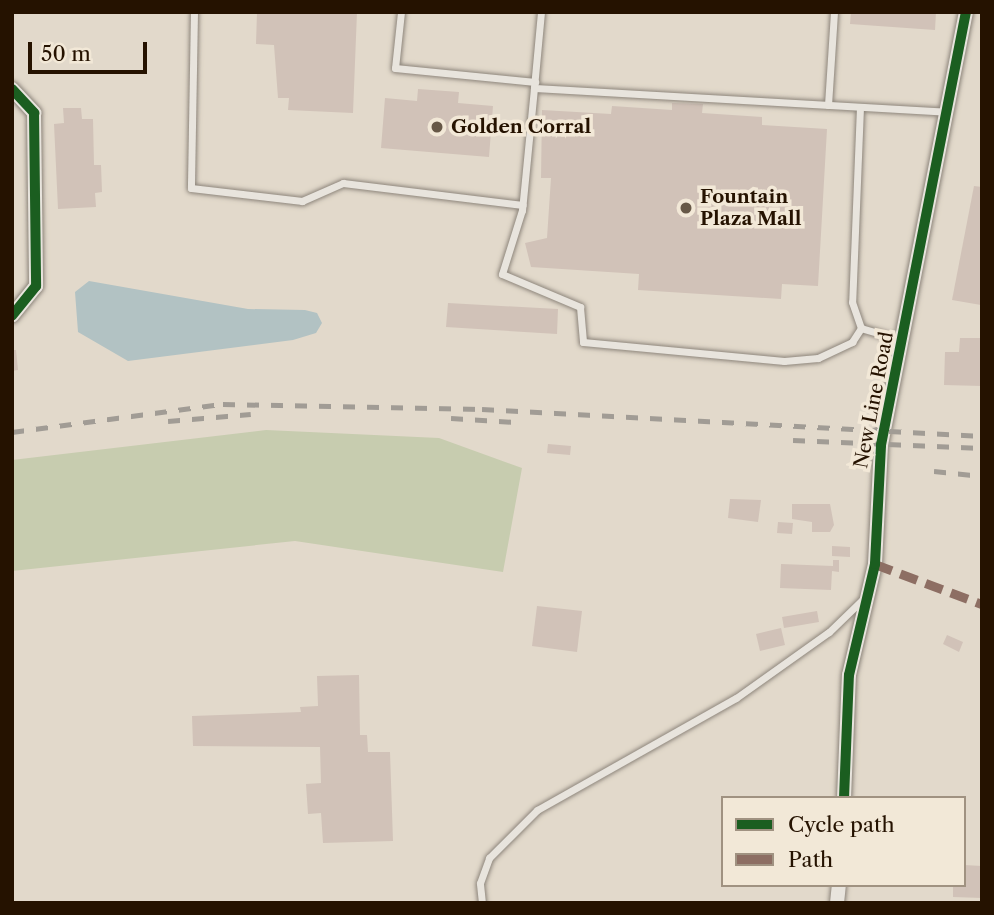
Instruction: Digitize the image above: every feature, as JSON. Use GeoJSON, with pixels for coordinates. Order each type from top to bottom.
{"type":"FeatureCollection","features":[{"type":"Feature","properties":{"kind":"street","name":"New Line Road"},"geometry":{"type":"LineString","coordinates":[[844,796],[849,675],[869,593],[875,484],[950,112],[966,12]]}},
{"type":"Feature","properties":{"kind":"street"},"geometry":{"type":"LineString","coordinates":[[12,89],[34,113],[36,286],[12,316]]}},
{"type":"Feature","properties":{"kind":"lane"},"geometry":{"type":"LineString","coordinates":[[194,12],[191,188],[302,201],[343,183],[523,205]]}},
{"type":"Feature","properties":{"kind":"lane"},"geometry":{"type":"LineString","coordinates":[[401,12],[396,68],[535,85],[950,112]]}},
{"type":"Feature","properties":{"kind":"lane"},"geometry":{"type":"LineString","coordinates":[[541,12],[523,205],[502,274],[580,307],[583,342],[784,362],[818,358],[852,341],[861,328]]}},
{"type":"Feature","properties":{"kind":"lane"},"geometry":{"type":"LineString","coordinates":[[828,105],[834,12]]}},
{"type":"Feature","properties":{"kind":"lane"},"geometry":{"type":"LineString","coordinates":[[860,107],[852,302],[861,328]]}},
{"type":"Feature","properties":{"kind":"lane"},"geometry":{"type":"LineString","coordinates":[[861,328],[904,340]]}},
{"type":"Feature","properties":{"kind":"lane"},"geometry":{"type":"LineString","coordinates":[[482,903],[480,883],[489,859],[537,810],[736,698],[829,632],[869,593]]}},
{"type":"Feature","properties":{"kind":"green space"},"geometry":{"type":"Polygon","coordinates":[[[266,430],[439,438],[522,468],[503,572],[295,541],[12,571],[12,460],[266,430]]]}},
{"type":"Feature","properties":{"kind":"shaded area"},"geometry":{"type":"Polygon","coordinates":[[[89,281],[248,309],[305,310],[317,313],[322,323],[316,333],[293,340],[128,361],[78,332],[75,292],[89,281]]]}},
{"type":"Feature","properties":{"kind":"building"},"geometry":{"type":"Polygon","coordinates":[[[257,12],[357,12],[353,113],[288,110],[289,98],[278,98],[274,45],[256,44],[257,12]]]}},
{"type":"Feature","properties":{"kind":"building"},"geometry":{"type":"Polygon","coordinates":[[[851,12],[936,12],[935,30],[850,24],[851,12]]]}},
{"type":"Feature","properties":{"kind":"building","name":"Golden Corral"},"geometry":{"type":"Polygon","coordinates":[[[418,89],[459,92],[458,103],[493,106],[489,157],[381,148],[385,98],[417,101],[418,89]]]}},
{"type":"Feature","properties":{"kind":"building","name":"Fountain Plaza Mall"},"geometry":{"type":"Polygon","coordinates":[[[672,103],[703,104],[702,113],[762,117],[762,125],[827,129],[818,286],[782,284],[781,299],[638,290],[639,274],[531,267],[525,243],[547,238],[551,178],[541,178],[542,110],[611,114],[612,106],[672,110],[672,103]]]}},
{"type":"Feature","properties":{"kind":"building"},"geometry":{"type":"Polygon","coordinates":[[[63,108],[81,108],[82,119],[93,119],[94,165],[101,165],[102,192],[95,193],[96,207],[58,209],[54,124],[64,123],[63,108]]]}},
{"type":"Feature","properties":{"kind":"building"},"geometry":{"type":"Polygon","coordinates":[[[974,186],[982,187],[981,305],[952,300],[974,186]]]}},
{"type":"Feature","properties":{"kind":"building"},"geometry":{"type":"Polygon","coordinates":[[[448,303],[558,309],[557,334],[446,327],[448,303]]]}},
{"type":"Feature","properties":{"kind":"building"},"geometry":{"type":"Polygon","coordinates":[[[960,338],[982,338],[982,386],[944,385],[945,352],[959,352],[960,338]]]}},
{"type":"Feature","properties":{"kind":"building"},"geometry":{"type":"Polygon","coordinates":[[[12,350],[16,350],[18,370],[12,371],[12,350]]]}},
{"type":"Feature","properties":{"kind":"building"},"geometry":{"type":"Polygon","coordinates":[[[548,444],[571,446],[570,455],[547,453],[548,444]]]}},
{"type":"Feature","properties":{"kind":"building"},"geometry":{"type":"Polygon","coordinates":[[[730,499],[761,500],[758,522],[728,518],[730,499]]]}},
{"type":"Feature","properties":{"kind":"building"},"geometry":{"type":"Polygon","coordinates":[[[792,504],[830,504],[834,525],[830,532],[812,532],[812,522],[792,519],[792,504]]]}},
{"type":"Feature","properties":{"kind":"building"},"geometry":{"type":"Polygon","coordinates":[[[778,522],[793,523],[792,534],[777,533],[778,522]]]}},
{"type":"Feature","properties":{"kind":"building"},"geometry":{"type":"Polygon","coordinates":[[[832,546],[850,547],[850,557],[832,556],[832,546]]]}},
{"type":"Feature","properties":{"kind":"building"},"geometry":{"type":"Polygon","coordinates":[[[833,560],[839,560],[839,572],[832,571],[831,590],[780,588],[781,564],[833,566],[833,560]]]}},
{"type":"Feature","properties":{"kind":"building"},"geometry":{"type":"Polygon","coordinates":[[[537,606],[582,611],[577,652],[532,646],[537,606]]]}},
{"type":"Feature","properties":{"kind":"building"},"geometry":{"type":"Polygon","coordinates":[[[817,611],[819,622],[784,628],[782,617],[817,611]]]}},
{"type":"Feature","properties":{"kind":"building"},"geometry":{"type":"Polygon","coordinates":[[[781,628],[785,645],[760,651],[756,634],[781,628]]]}},
{"type":"Feature","properties":{"kind":"building"},"geometry":{"type":"Polygon","coordinates":[[[947,635],[963,642],[959,652],[943,644],[947,635]]]}},
{"type":"Feature","properties":{"kind":"building"},"geometry":{"type":"Polygon","coordinates":[[[359,675],[360,735],[367,735],[368,752],[390,752],[393,841],[323,843],[321,813],[308,814],[306,784],[321,783],[320,747],[193,746],[192,716],[301,712],[300,707],[318,706],[317,676],[359,675]]]}},
{"type":"Feature","properties":{"kind":"building"},"geometry":{"type":"Polygon","coordinates":[[[966,865],[982,866],[982,898],[953,897],[953,887],[966,887],[966,865]]]}},
{"type":"Feature","properties":{"kind":"railway"},"geometry":{"type":"LineString","coordinates":[[12,432],[223,404],[482,409],[982,436]]}},
{"type":"Feature","properties":{"kind":"railway"},"geometry":{"type":"LineString","coordinates":[[168,421],[251,414]]}},
{"type":"Feature","properties":{"kind":"railway"},"geometry":{"type":"LineString","coordinates":[[451,418],[514,422]]}},
{"type":"Feature","properties":{"kind":"railway"},"geometry":{"type":"LineString","coordinates":[[793,440],[982,448]]}},
{"type":"Feature","properties":{"kind":"railway"},"geometry":{"type":"LineString","coordinates":[[934,471],[982,476]]}},
{"type":"Feature","properties":{"kind":"marked path"},"geometry":{"type":"LineString","coordinates":[[875,564],[982,604]]}},
{"type":"Feature","properties":{"kind":"cycle path"},"geometry":{"type":"LineString","coordinates":[[844,796],[849,675],[875,564],[881,445],[966,12]]}},
{"type":"Feature","properties":{"kind":"cycle path"},"geometry":{"type":"LineString","coordinates":[[12,89],[34,113],[36,286],[12,316]]}},
{"type":"Feature","properties":{"kind":"place","name":"Golden Corral"},"geometry":{"type":"Point","coordinates":[437,127]}},
{"type":"Feature","properties":{"kind":"place","name":"Fountain Plaza Mall"},"geometry":{"type":"Point","coordinates":[686,208]}}]}
